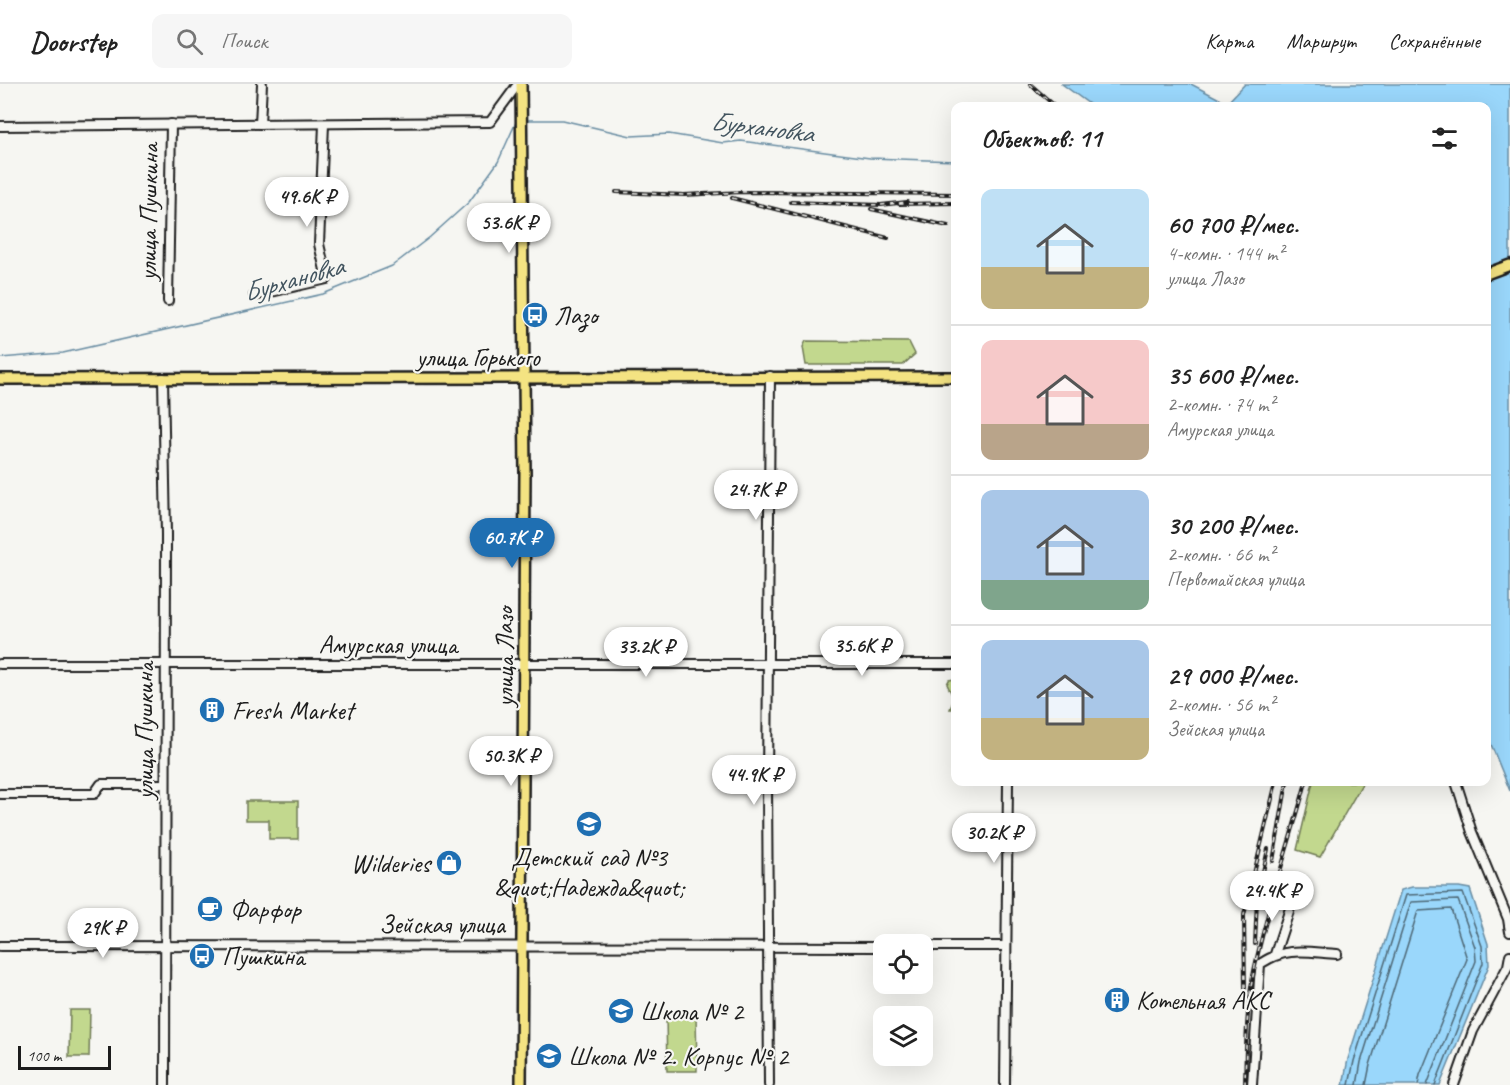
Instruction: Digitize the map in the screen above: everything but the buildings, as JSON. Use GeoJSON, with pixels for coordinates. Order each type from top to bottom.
{"type":"FeatureCollection","features":[{"type":"Feature","properties":{"kind":"main road","name":"улица Лазо"},"geometry":{"type":"LineString","coordinates":[[519,84],[525,379],[521,1085]]}},
{"type":"Feature","properties":{"kind":"main road"},"geometry":{"type":"LineString","coordinates":[[1491,272],[1510,265]]}},
{"type":"Feature","properties":{"kind":"main road","name":"улица Горького"},"geometry":{"type":"LineString","coordinates":[[0,379],[336,376],[525,379],[770,376],[951,377]]}},
{"type":"Feature","properties":{"kind":"street"},"geometry":{"type":"LineString","coordinates":[[260,124],[262,84]]}},
{"type":"Feature","properties":{"kind":"street"},"geometry":{"type":"LineString","coordinates":[[0,126],[490,122],[519,84]]}},
{"type":"Feature","properties":{"kind":"street","name":"улица Пушкина"},"geometry":{"type":"LineString","coordinates":[[168,301],[171,124]]}},
{"type":"Feature","properties":{"kind":"street"},"geometry":{"type":"LineString","coordinates":[[254,296],[327,279],[319,244],[324,124]]}},
{"type":"Feature","properties":{"kind":"street"},"geometry":{"type":"LineString","coordinates":[[769,1085],[767,947],[770,376]]}},
{"type":"Feature","properties":{"kind":"street","name":"улица Пушкина"},"geometry":{"type":"LineString","coordinates":[[163,378],[165,1085]]}},
{"type":"Feature","properties":{"kind":"street","name":"Амурская улица"},"geometry":{"type":"LineString","coordinates":[[0,664],[525,666],[951,664]]}},
{"type":"Feature","properties":{"kind":"street"},"geometry":{"type":"LineString","coordinates":[[0,794],[94,794],[101,784],[165,784]]}},
{"type":"Feature","properties":{"kind":"street"},"geometry":{"type":"LineString","coordinates":[[1005,1085],[1008,786]]}},
{"type":"Feature","properties":{"kind":"street"},"geometry":{"type":"LineString","coordinates":[[1457,786],[1472,832],[1508,919],[1510,932]]}},
{"type":"Feature","properties":{"kind":"street"},"geometry":{"type":"LineString","coordinates":[[1275,954],[1293,899]]}},
{"type":"Feature","properties":{"kind":"street","name":"Зейская улица"},"geometry":{"type":"LineString","coordinates":[[0,946],[873,946]]}},
{"type":"Feature","properties":{"kind":"street"},"geometry":{"type":"LineString","coordinates":[[933,946],[1005,946]]}},
{"type":"Feature","properties":{"kind":"street"},"geometry":{"type":"LineString","coordinates":[[1252,1085],[1260,964],[1275,954],[1290,950],[1337,954]]}},
{"type":"Feature","properties":{"kind":"street"},"geometry":{"type":"LineString","coordinates":[[1454,1085],[1473,1031],[1508,966],[1510,955]]}},
{"type":"Feature","properties":{"kind":"green space"},"geometry":{"type":"Polygon","coordinates":[[[806,341],[909,342],[915,354],[903,365],[806,365],[803,347],[806,341]]]}},
{"type":"Feature","properties":{"kind":"green space"},"geometry":{"type":"Polygon","coordinates":[[[951,680],[951,693],[947,684],[951,680]]]}},
{"type":"Feature","properties":{"kind":"green space"},"geometry":{"type":"Polygon","coordinates":[[[1312,786],[1361,786],[1320,857],[1297,850],[1312,786]]]}},
{"type":"Feature","properties":{"kind":"green space"},"geometry":{"type":"Polygon","coordinates":[[[246,801],[298,801],[298,839],[269,839],[269,820],[246,820],[246,801]]]}},
{"type":"Feature","properties":{"kind":"green space"},"geometry":{"type":"Polygon","coordinates":[[[70,1010],[90,1010],[89,1057],[69,1057],[70,1010]]]}},
{"type":"Feature","properties":{"kind":"green space"},"geometry":{"type":"Polygon","coordinates":[[[696,1014],[697,1071],[667,1071],[666,1015],[696,1014]]]}},
{"type":"Feature","properties":{"kind":"water"},"geometry":{"type":"Polygon","coordinates":[[[1062,84],[1191,84],[1225,102],[1087,102],[1062,84]]]}},
{"type":"Feature","properties":{"kind":"water"},"geometry":{"type":"Polygon","coordinates":[[[1245,84],[1510,84],[1510,791],[1491,744],[1491,102],[1228,102],[1245,84]]]}},
{"type":"Feature","properties":{"kind":"water"},"geometry":{"type":"Polygon","coordinates":[[[1412,887],[1470,889],[1488,944],[1489,965],[1440,1085],[1343,1085],[1348,1059],[1401,890],[1412,887]]]}},
{"type":"Feature","properties":{"kind":"waterway","name":"Бурхановка"},"geometry":{"type":"LineString","coordinates":[[524,120],[562,120],[631,136],[669,134],[723,143],[741,141],[870,158],[951,161]]}},
{"type":"Feature","properties":{"kind":"waterway","name":"Бурхановка"},"geometry":{"type":"LineString","coordinates":[[0,358],[63,353],[323,294],[392,266],[430,237],[469,202],[498,162],[516,122]]}},
{"type":"Feature","properties":{"kind":"railway"},"geometry":{"type":"LineString","coordinates":[[1030,84],[1050,102]]}},
{"type":"Feature","properties":{"kind":"railway"},"geometry":{"type":"LineString","coordinates":[[616,192],[684,195],[742,192],[951,194]]}},
{"type":"Feature","properties":{"kind":"railway"},"geometry":{"type":"LineString","coordinates":[[732,198],[888,238]]}},
{"type":"Feature","properties":{"kind":"railway"},"geometry":{"type":"LineString","coordinates":[[791,202],[881,205],[907,202]]}},
{"type":"Feature","properties":{"kind":"railway"},"geometry":{"type":"LineString","coordinates":[[899,204],[951,203]]}},
{"type":"Feature","properties":{"kind":"railway"},"geometry":{"type":"LineString","coordinates":[[871,209],[948,226]]}},
{"type":"Feature","properties":{"kind":"railway"},"geometry":{"type":"LineString","coordinates":[[1245,988],[1244,915],[1275,786]]}},
{"type":"Feature","properties":{"kind":"railway"},"geometry":{"type":"LineString","coordinates":[[1273,861],[1286,786]]}},
{"type":"Feature","properties":{"kind":"railway"},"geometry":{"type":"LineString","coordinates":[[1245,1085],[1248,1016],[1258,951],[1305,786]]}},
{"type":"Feature","properties":{"kind":"railway"},"geometry":{"type":"LineString","coordinates":[[1255,944],[1257,899],[1268,849]]}},
{"type":"Feature","properties":{"kind":"place","name":"Лазо"},"geometry":{"type":"Point","coordinates":[535,315]}},
{"type":"Feature","properties":{"kind":"place","name":"Fresh Market"},"geometry":{"type":"Point","coordinates":[212,710]}},
{"type":"Feature","properties":{"kind":"place","name":"Детский сад №3 &quot;Надежда&quot;"},"geometry":{"type":"Point","coordinates":[589,824]}},
{"type":"Feature","properties":{"kind":"place","name":"Wilderies"},"geometry":{"type":"Point","coordinates":[449,863]}},
{"type":"Feature","properties":{"kind":"place","name":"Фарфор"},"geometry":{"type":"Point","coordinates":[210,909]}},
{"type":"Feature","properties":{"kind":"place","name":"Пушкина"},"geometry":{"type":"Point","coordinates":[202,956]}},
{"type":"Feature","properties":{"kind":"place","name":"Котельная АКС"},"geometry":{"type":"Point","coordinates":[1117,1000]}},
{"type":"Feature","properties":{"kind":"place","name":"Школа № 2"},"geometry":{"type":"Point","coordinates":[621,1011]}},
{"type":"Feature","properties":{"kind":"place","name":"Школа № 2. Корпус № 2"},"geometry":{"type":"Point","coordinates":[549,1056]}}]}
